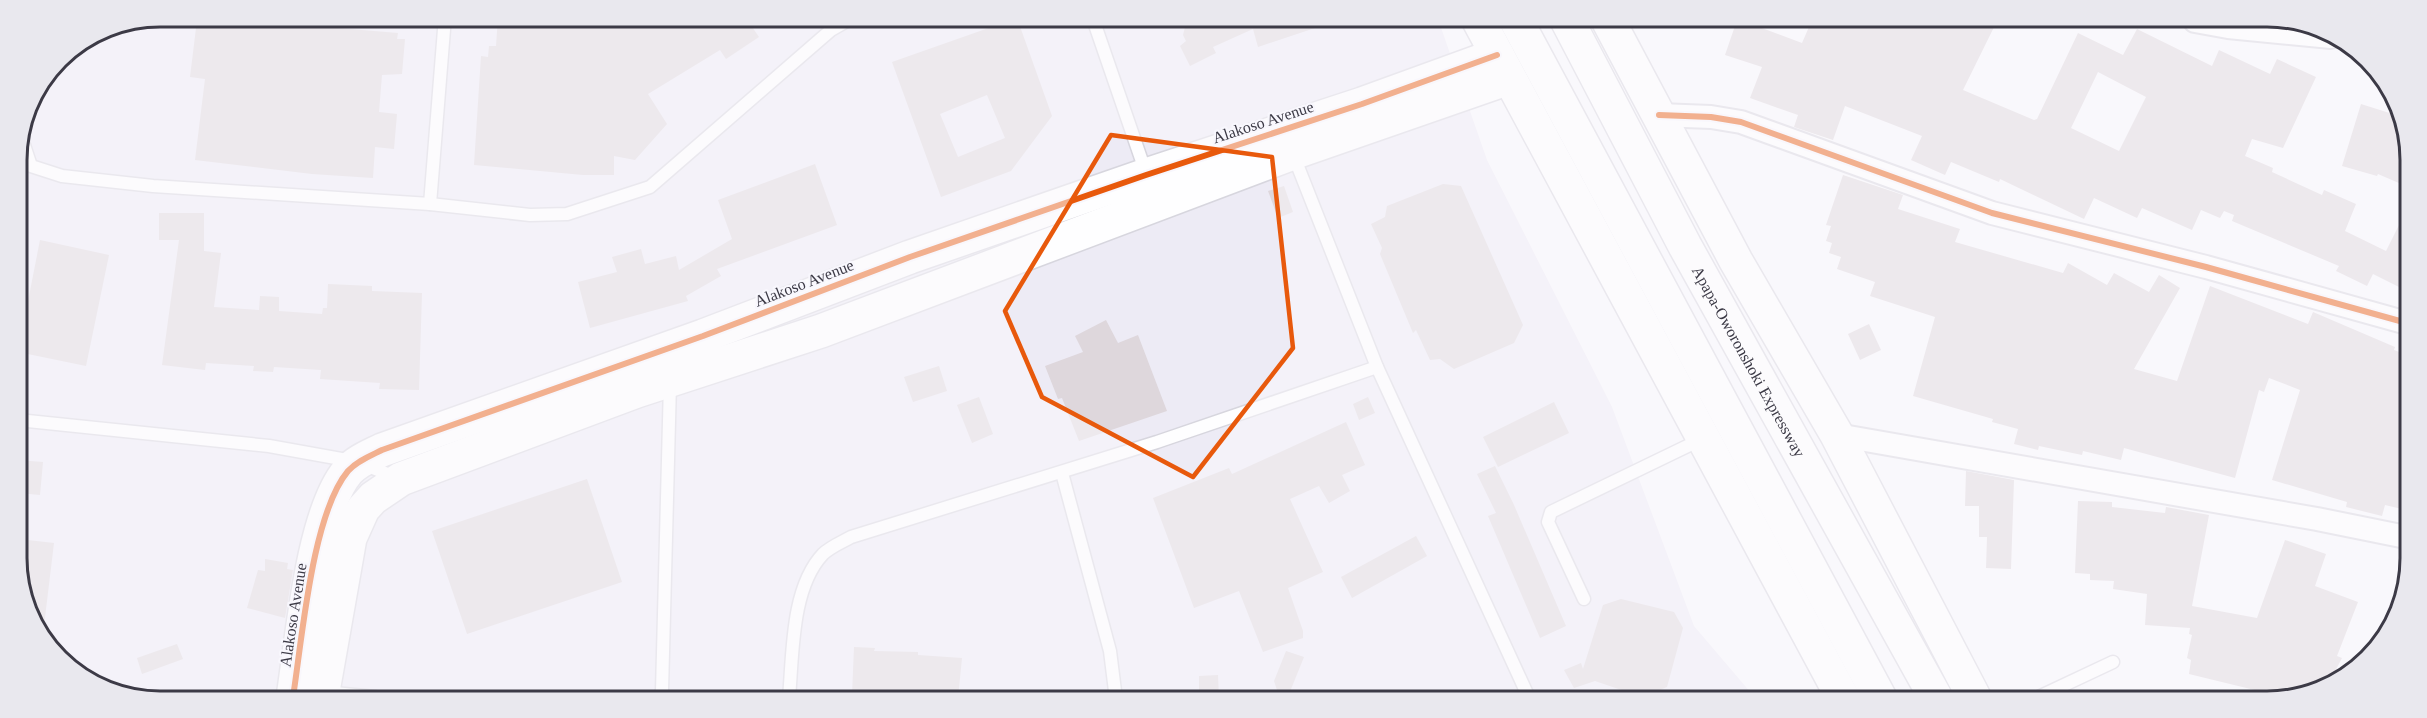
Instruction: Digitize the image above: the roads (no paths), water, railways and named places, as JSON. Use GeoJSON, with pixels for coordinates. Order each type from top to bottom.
{"type":"FeatureCollection","features":[{"type":"Feature","properties":{"kind":"main road"},"geometry":{"type":"LineString","coordinates":[[1482,27],[1839,691]]}},
{"type":"Feature","properties":{"kind":"main road"},"geometry":{"type":"LineString","coordinates":[[1520,27],[1876,691]]}},
{"type":"Feature","properties":{"kind":"main road","name":"Apapa-Oworonshoki Expressway"},"geometry":{"type":"LineString","coordinates":[[1571,27],[1685,246],[1932,691]]}},
{"type":"Feature","properties":{"kind":"main road"},"geometry":{"type":"LineString","coordinates":[[1612,27],[1736,261],[1837,435],[1971,691]]}},
{"type":"Feature","properties":{"kind":"main road","name":"Alakoso Avenue"},"geometry":{"type":"LineString","coordinates":[[313,691],[315,556],[326,512],[347,472],[358,462],[382,450],[703,336],[910,257],[1146,175],[1362,104],[1503,67]]}},
{"type":"Feature","properties":{"kind":"main road"},"geometry":{"type":"LineString","coordinates":[[314,691],[354,526],[363,509],[373,498],[401,479],[670,380],[821,331],[1293,153],[1503,67]]}},
{"type":"Feature","properties":{"kind":"street"},"geometry":{"type":"LineString","coordinates":[[2228,27],[2312,35]]}},
{"type":"Feature","properties":{"kind":"street"},"geometry":{"type":"LineString","coordinates":[[1659,115],[1711,117],[1740,122],[1992,213],[2206,267],[2400,321]]}},
{"type":"Feature","properties":{"kind":"street"},"geometry":{"type":"LineString","coordinates":[[1837,435],[2400,536]]}},
{"type":"Feature","properties":{"kind":"lane"},"geometry":{"type":"LineString","coordinates":[[430,204],[444,27]]}},
{"type":"Feature","properties":{"kind":"lane"},"geometry":{"type":"LineString","coordinates":[[27,158],[31,166],[62,176],[153,186],[430,204],[530,216],[567,214],[650,187],[836,27]]}},
{"type":"Feature","properties":{"kind":"lane"},"geometry":{"type":"LineString","coordinates":[[1096,27],[1146,175]]}},
{"type":"Feature","properties":{"kind":"lane"},"geometry":{"type":"LineString","coordinates":[[1293,153],[1377,367],[1526,691]]}},
{"type":"Feature","properties":{"kind":"lane"},"geometry":{"type":"LineString","coordinates":[[790,691],[799,599],[808,573],[824,552],[851,537],[1062,473],[1377,367]]}},
{"type":"Feature","properties":{"kind":"lane"},"geometry":{"type":"LineString","coordinates":[[662,691],[670,380]]}},
{"type":"Feature","properties":{"kind":"lane"},"geometry":{"type":"LineString","coordinates":[[27,421],[269,446],[358,462],[401,479]]}},
{"type":"Feature","properties":{"kind":"lane"},"geometry":{"type":"LineString","coordinates":[[1584,599],[1550,529],[1548,517],[1551,512],[1703,439]]}},
{"type":"Feature","properties":{"kind":"lane"},"geometry":{"type":"LineString","coordinates":[[1062,473],[1110,651],[1115,691]]}},
{"type":"Feature","properties":{"kind":"lane"},"geometry":{"type":"LineString","coordinates":[[2051,691],[2113,662]]}}]}
